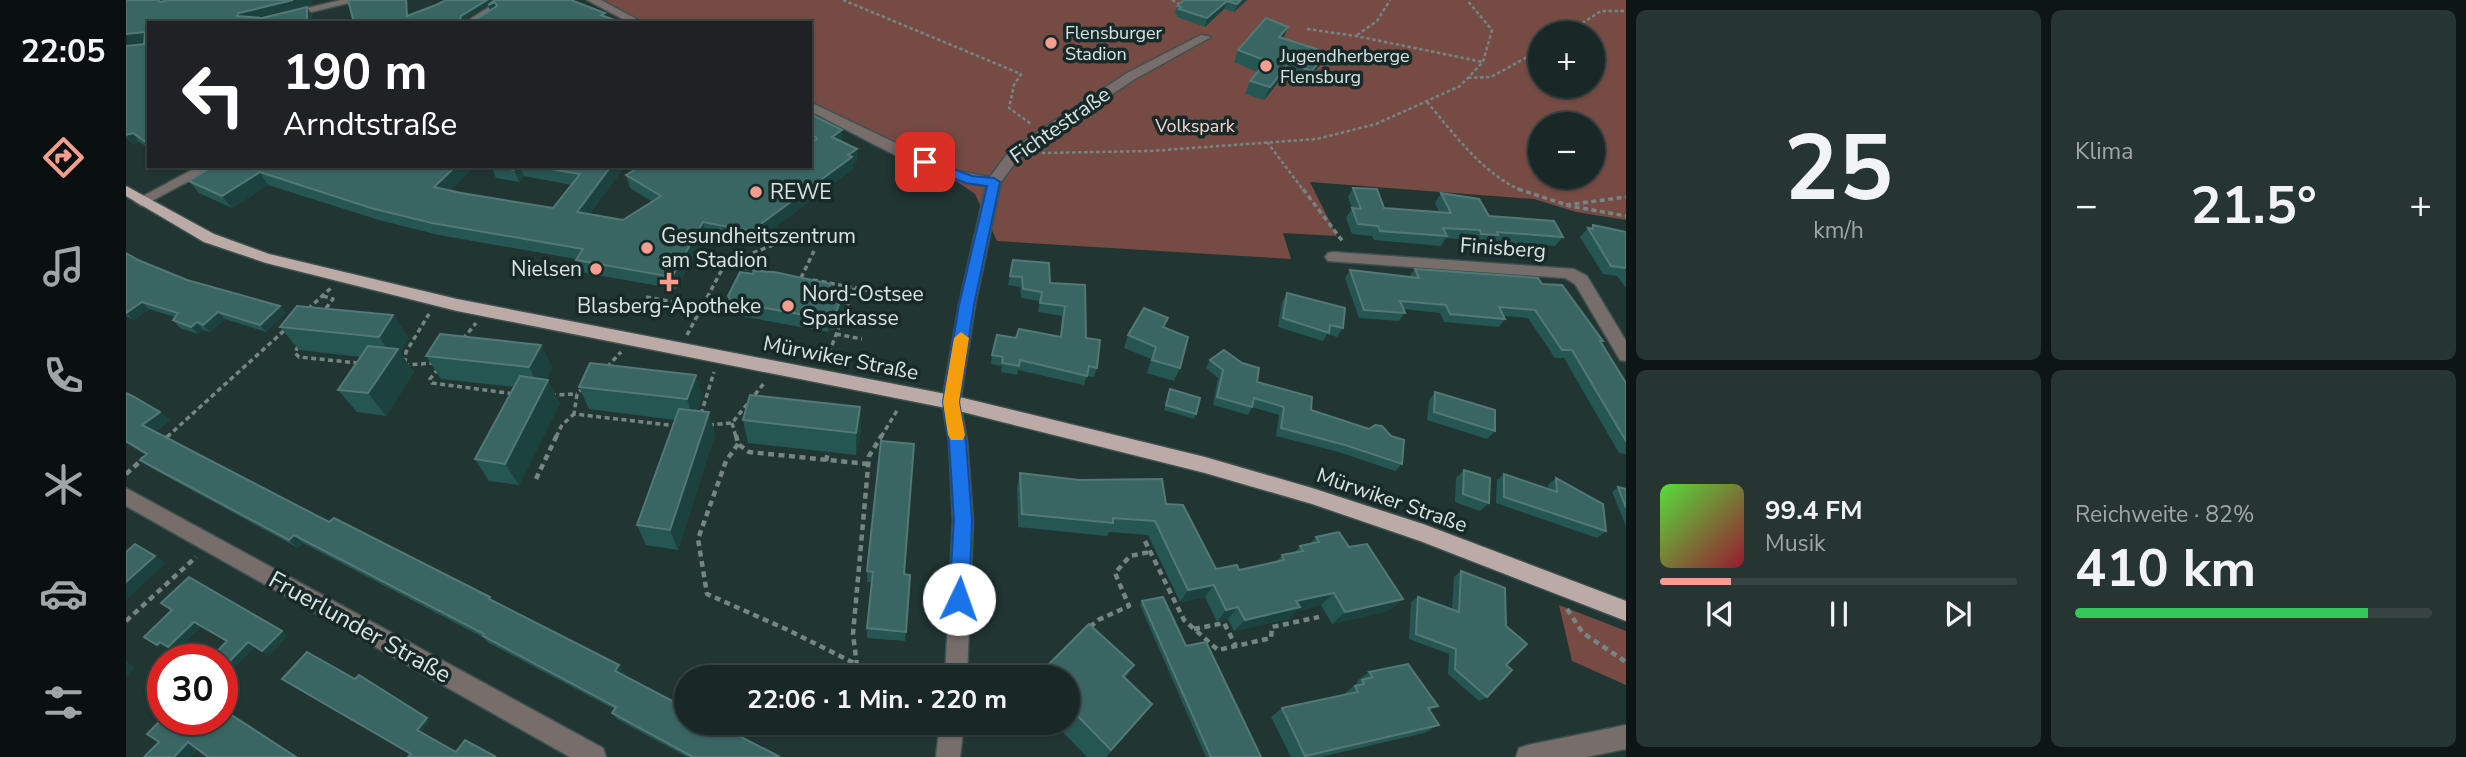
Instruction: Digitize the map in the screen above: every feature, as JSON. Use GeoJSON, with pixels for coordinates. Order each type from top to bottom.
{"type":"FeatureCollection","features":[{"type":"Feature","properties":{"kind":"main road","name":"Mürwiker Straße"},"geometry":{"type":"LineString","coordinates":[[126,190],[209,238],[266,258],[438,301],[951,402],[1192,462],[1312,496],[1423,533],[1626,611]]}},
{"type":"Feature","properties":{"kind":"street"},"geometry":{"type":"LineString","coordinates":[[258,21],[356,0]]}},
{"type":"Feature","properties":{"kind":"street"},"geometry":{"type":"LineString","coordinates":[[471,21],[508,0]]}},
{"type":"Feature","properties":{"kind":"street"},"geometry":{"type":"LineString","coordinates":[[592,0],[635,21]]}},
{"type":"Feature","properties":{"kind":"street","name":"Fichtestraße"},"geometry":{"type":"LineString","coordinates":[[957,665],[963,520],[958,442],[951,402],[967,305],[994,182],[1002,167],[1015,153],[1130,76],[1205,37]]}},
{"type":"Feature","properties":{"kind":"street"},"geometry":{"type":"LineString","coordinates":[[812,108],[947,173],[970,180],[994,182]]}},
{"type":"Feature","properties":{"kind":"street"},"geometry":{"type":"LineString","coordinates":[[141,201],[206,168]]}},
{"type":"Feature","properties":{"kind":"street","name":"Finisberg"},"geometry":{"type":"LineString","coordinates":[[1333,257],[1568,273],[1581,280],[1626,355]]}},
{"type":"Feature","properties":{"kind":"street","name":"Fruerlunder Straße"},"geometry":{"type":"LineString","coordinates":[[126,496],[594,757]]}},
{"type":"Feature","properties":{"kind":"street"},"geometry":{"type":"LineString","coordinates":[[948,757],[951,735]]}},
{"type":"Feature","properties":{"kind":"street"},"geometry":{"type":"LineString","coordinates":[[1528,757],[1626,737]]}},
{"type":"Feature","properties":{"kind":"path"},"geometry":{"type":"LineString","coordinates":[[843,0],[1021,75],[1014,85],[1009,108],[1031,124]]}},
{"type":"Feature","properties":{"kind":"path"},"geometry":{"type":"LineString","coordinates":[[1172,0],[1179,4]]}},
{"type":"Feature","properties":{"kind":"path"},"geometry":{"type":"LineString","coordinates":[[1356,36],[1371,28],[1387,10],[1390,0]]}},
{"type":"Feature","properties":{"kind":"path"},"geometry":{"type":"LineString","coordinates":[[1015,153],[1150,151],[1317,139],[1376,124],[1460,86],[1483,62],[1492,30],[1467,0]]}},
{"type":"Feature","properties":{"kind":"path"},"geometry":{"type":"LineString","coordinates":[[1586,21],[1601,11],[1626,11]]}},
{"type":"Feature","properties":{"kind":"path"},"geometry":{"type":"LineString","coordinates":[[1307,29],[1356,36],[1483,62]]}},
{"type":"Feature","properties":{"kind":"path"},"geometry":{"type":"LineString","coordinates":[[1468,78],[1491,77],[1528,57]]}},
{"type":"Feature","properties":{"kind":"path"},"geometry":{"type":"LineString","coordinates":[[1427,102],[1485,168],[1518,191],[1560,205],[1626,216]]}},
{"type":"Feature","properties":{"kind":"path"},"geometry":{"type":"LineString","coordinates":[[1267,142],[1356,259]]}},
{"type":"Feature","properties":{"kind":"path"},"geometry":{"type":"LineString","coordinates":[[1560,205],[1626,197]]}},
{"type":"Feature","properties":{"kind":"path"},"geometry":{"type":"LineString","coordinates":[[691,326],[725,264],[788,239]]}},
{"type":"Feature","properties":{"kind":"path"},"geometry":{"type":"LineString","coordinates":[[802,278],[814,251]]}},
{"type":"Feature","properties":{"kind":"path"},"geometry":{"type":"LineString","coordinates":[[725,264],[776,274]]}},
{"type":"Feature","properties":{"kind":"path"},"geometry":{"type":"LineString","coordinates":[[789,276],[877,292]]}},
{"type":"Feature","properties":{"kind":"path"},"geometry":{"type":"LineString","coordinates":[[302,314],[343,278]]}},
{"type":"Feature","properties":{"kind":"path"},"geometry":{"type":"LineString","coordinates":[[819,377],[855,288]]}},
{"type":"Feature","properties":{"kind":"path"},"geometry":{"type":"LineString","coordinates":[[318,319],[332,299],[323,296]]}},
{"type":"Feature","properties":{"kind":"path"},"geometry":{"type":"LineString","coordinates":[[646,298],[701,307]]}},
{"type":"Feature","properties":{"kind":"path"},"geometry":{"type":"LineString","coordinates":[[405,365],[410,344],[438,301]]}},
{"type":"Feature","properties":{"kind":"path"},"geometry":{"type":"LineString","coordinates":[[460,342],[486,311]]}},
{"type":"Feature","properties":{"kind":"path"},"geometry":{"type":"LineString","coordinates":[[157,446],[292,324]]}},
{"type":"Feature","properties":{"kind":"path"},"geometry":{"type":"LineString","coordinates":[[836,334],[862,339]]}},
{"type":"Feature","properties":{"kind":"path"},"geometry":{"type":"LineString","coordinates":[[597,376],[617,357],[628,339]]}},
{"type":"Feature","properties":{"kind":"path"},"geometry":{"type":"LineString","coordinates":[[303,340],[295,350],[299,356],[368,364]]}},
{"type":"Feature","properties":{"kind":"path"},"geometry":{"type":"LineString","coordinates":[[720,357],[705,394],[706,401],[697,426],[732,423],[763,385],[772,367]]}},
{"type":"Feature","properties":{"kind":"path"},"geometry":{"type":"LineString","coordinates":[[393,365],[443,362],[430,379],[432,383],[515,394]]}},
{"type":"Feature","properties":{"kind":"path"},"geometry":{"type":"LineString","coordinates":[[536,479],[562,425],[574,414],[578,394],[587,385]]}},
{"type":"Feature","properties":{"kind":"path"},"geometry":{"type":"LineString","coordinates":[[857,665],[853,634],[870,472],[869,456],[896,417],[903,393]]}},
{"type":"Feature","properties":{"kind":"path"},"geometry":{"type":"LineString","coordinates":[[541,395],[578,394]]}},
{"type":"Feature","properties":{"kind":"path"},"geometry":{"type":"LineString","coordinates":[[574,414],[681,427]]}},
{"type":"Feature","properties":{"kind":"path"},"geometry":{"type":"LineString","coordinates":[[732,423],[738,444],[749,452],[868,464]]}},
{"type":"Feature","properties":{"kind":"path"},"geometry":{"type":"LineString","coordinates":[[738,444],[726,461],[698,539],[707,594],[789,630],[855,665]]}},
{"type":"Feature","properties":{"kind":"path"},"geometry":{"type":"LineString","coordinates":[[772,455],[774,446]]}},
{"type":"Feature","properties":{"kind":"path"},"geometry":{"type":"LineString","coordinates":[[826,461],[828,452]]}},
{"type":"Feature","properties":{"kind":"path"},"geometry":{"type":"LineString","coordinates":[[126,474],[147,456]]}},
{"type":"Feature","properties":{"kind":"path"},"geometry":{"type":"LineString","coordinates":[[1145,541],[1184,620],[1218,650],[1271,638],[1272,627],[1319,617]]}},
{"type":"Feature","properties":{"kind":"path"},"geometry":{"type":"LineString","coordinates":[[126,621],[211,543]]}},
{"type":"Feature","properties":{"kind":"path"},"geometry":{"type":"LineString","coordinates":[[1088,629],[1098,620],[1129,606],[1115,573],[1130,556],[1150,552]]}},
{"type":"Feature","properties":{"kind":"path"},"geometry":{"type":"LineString","coordinates":[[1560,586],[1569,619],[1594,641],[1626,662]]}},
{"type":"Feature","properties":{"kind":"path"},"geometry":{"type":"LineString","coordinates":[[1194,629],[1224,623],[1236,646]]}},
{"type":"Feature","properties":{"kind":"path"},"geometry":{"type":"LineString","coordinates":[[1050,665],[1057,658]]}},
{"type":"Feature","properties":{"kind":"green space","name":"Volkspark"},"geometry":{"type":"Polygon","coordinates":[[[592,0],[1626,0],[1626,220],[1576,212],[1534,199],[1310,182],[1337,236],[1283,233],[1291,259],[997,241],[975,194],[946,174],[812,108],[812,21],[635,21],[592,0]]]}},
{"type":"Feature","properties":{"kind":"green space"},"geometry":{"type":"Polygon","coordinates":[[[1559,605],[1626,631],[1626,685],[1572,661],[1559,605]]]}},
{"type":"Feature","properties":{"kind":"building"},"geometry":{"type":"Polygon","coordinates":[[[126,0],[293,0],[239,13],[237,16],[262,18],[307,7],[307,21],[147,21],[147,143],[133,133],[126,135],[126,46],[144,44],[145,32],[126,34],[126,0]]]}},
{"type":"Feature","properties":{"kind":"building"},"geometry":{"type":"Polygon","coordinates":[[[348,0],[406,0],[407,16],[446,0],[487,0],[461,16],[460,20],[463,21],[353,21],[348,0]]]}},
{"type":"Feature","properties":{"kind":"building"},"geometry":{"type":"Polygon","coordinates":[[[495,0],[571,0],[605,13],[601,15],[617,21],[473,21],[497,6],[495,2],[488,5],[495,0]]]}},
{"type":"Feature","properties":{"kind":"building"},"geometry":{"type":"Polygon","coordinates":[[[1184,0],[1241,0],[1237,4],[1227,1],[1207,18],[1179,9],[1181,7],[1177,6],[1184,0]]]}},
{"type":"Feature","properties":{"kind":"building"},"geometry":{"type":"Polygon","coordinates":[[[1266,18],[1288,27],[1279,37],[1326,52],[1312,71],[1289,63],[1270,87],[1250,81],[1267,61],[1238,50],[1266,18]]]}},
{"type":"Feature","properties":{"kind":"building"},"geometry":{"type":"Polygon","coordinates":[[[812,115],[842,130],[832,137],[857,149],[848,155],[852,157],[751,231],[703,222],[672,277],[576,260],[583,249],[432,223],[371,208],[260,172],[222,196],[189,181],[210,168],[454,168],[434,187],[553,208],[580,174],[545,168],[610,168],[577,212],[623,220],[661,196],[626,175],[638,168],[812,168],[812,139],[817,138],[812,135],[812,115]]]}},
{"type":"Feature","properties":{"kind":"building"},"geometry":{"type":"Polygon","coordinates":[[[1353,188],[1377,189],[1384,208],[1451,213],[1441,193],[1479,199],[1489,216],[1554,221],[1563,237],[1497,232],[1498,235],[1481,234],[1480,230],[1443,228],[1447,236],[1380,231],[1378,226],[1358,224],[1352,208],[1361,209],[1353,188]]]}},
{"type":"Feature","properties":{"kind":"building"},"geometry":{"type":"Polygon","coordinates":[[[1593,225],[1626,232],[1626,268],[1611,266],[1588,228],[1593,229],[1593,225]]]}},
{"type":"Feature","properties":{"kind":"building"},"geometry":{"type":"Polygon","coordinates":[[[126,253],[187,280],[280,306],[260,325],[218,312],[203,325],[197,322],[191,327],[173,320],[178,313],[142,302],[126,313],[126,253]]]}},
{"type":"Feature","properties":{"kind":"building"},"geometry":{"type":"Polygon","coordinates":[[[1013,260],[1049,263],[1050,283],[1085,285],[1086,338],[1100,340],[1097,368],[1089,366],[1087,376],[1020,360],[1019,366],[1002,363],[1003,357],[992,355],[997,335],[1016,338],[1019,329],[1061,337],[1065,306],[1040,303],[1042,292],[1023,289],[1022,277],[1010,276],[1013,260]]]}},
{"type":"Feature","properties":{"kind":"building"},"geometry":{"type":"Polygon","coordinates":[[[1415,269],[1538,278],[1542,284],[1562,285],[1603,341],[1600,341],[1626,383],[1626,441],[1572,350],[1562,350],[1535,310],[1499,307],[1505,319],[1450,314],[1446,305],[1400,301],[1405,313],[1364,310],[1350,270],[1419,278],[1415,269]]]}},
{"type":"Feature","properties":{"kind":"building"},"geometry":{"type":"Polygon","coordinates":[[[754,271],[774,272],[831,284],[829,287],[844,290],[835,315],[827,319],[732,302],[728,296],[740,272],[753,274],[754,271]]]}},
{"type":"Feature","properties":{"kind":"building"},"geometry":{"type":"Polygon","coordinates":[[[1287,293],[1345,308],[1343,328],[1330,325],[1329,333],[1283,318],[1287,293]]]}},
{"type":"Feature","properties":{"kind":"building"},"geometry":{"type":"Polygon","coordinates":[[[297,306],[393,315],[379,337],[280,327],[297,306]]]}},
{"type":"Feature","properties":{"kind":"building"},"geometry":{"type":"Polygon","coordinates":[[[1144,308],[1168,318],[1163,327],[1188,337],[1180,368],[1152,360],[1156,347],[1128,335],[1144,308]]]}},
{"type":"Feature","properties":{"kind":"building"},"geometry":{"type":"Polygon","coordinates":[[[440,334],[541,345],[529,367],[426,356],[440,334]]]}},
{"type":"Feature","properties":{"kind":"building"},"geometry":{"type":"Polygon","coordinates":[[[368,346],[398,349],[368,393],[338,390],[368,346]]]}},
{"type":"Feature","properties":{"kind":"building"},"geometry":{"type":"Polygon","coordinates":[[[1224,350],[1242,363],[1259,368],[1257,382],[1312,397],[1311,410],[1369,429],[1375,425],[1382,426],[1391,436],[1404,440],[1402,464],[1281,428],[1284,407],[1254,398],[1252,407],[1217,397],[1223,370],[1210,360],[1224,350]]]}},
{"type":"Feature","properties":{"kind":"building"},"geometry":{"type":"Polygon","coordinates":[[[590,363],[696,375],[687,399],[579,387],[590,363]]]}},
{"type":"Feature","properties":{"kind":"building"},"geometry":{"type":"Polygon","coordinates":[[[520,376],[548,380],[505,464],[475,459],[520,376]]]}},
{"type":"Feature","properties":{"kind":"building"},"geometry":{"type":"Polygon","coordinates":[[[1170,389],[1200,398],[1196,414],[1166,405],[1170,389]]]}},
{"type":"Feature","properties":{"kind":"building"},"geometry":{"type":"Polygon","coordinates":[[[1435,392],[1495,410],[1495,431],[1434,412],[1435,392]]]}},
{"type":"Feature","properties":{"kind":"building"},"geometry":{"type":"Polygon","coordinates":[[[126,393],[160,412],[142,425],[329,522],[334,518],[619,665],[615,671],[674,702],[674,735],[737,735],[780,757],[693,757],[612,713],[616,707],[483,636],[484,634],[294,535],[289,540],[140,460],[147,454],[126,441],[126,393]]]}},
{"type":"Feature","properties":{"kind":"building"},"geometry":{"type":"Polygon","coordinates":[[[750,395],[860,407],[856,433],[743,420],[750,395]]]}},
{"type":"Feature","properties":{"kind":"building"},"geometry":{"type":"Polygon","coordinates":[[[679,409],[709,412],[670,530],[637,525],[679,409]]]}},
{"type":"Feature","properties":{"kind":"building"},"geometry":{"type":"Polygon","coordinates":[[[881,441],[914,444],[904,574],[910,575],[906,632],[867,628],[873,572],[867,571],[881,441]]]}},
{"type":"Feature","properties":{"kind":"building"},"geometry":{"type":"Polygon","coordinates":[[[1464,470],[1490,478],[1489,503],[1463,494],[1464,470]]]}},
{"type":"Feature","properties":{"kind":"building"},"geometry":{"type":"Polygon","coordinates":[[[1020,473],[1079,480],[1162,479],[1166,504],[1183,505],[1216,569],[1237,565],[1239,570],[1284,560],[1282,555],[1303,551],[1300,546],[1319,542],[1316,537],[1339,532],[1349,547],[1367,544],[1403,599],[1345,612],[1334,593],[1296,601],[1300,607],[1245,620],[1238,607],[1226,610],[1214,585],[1188,590],[1155,521],[1113,518],[1113,523],[1022,514],[1020,473]]]}},
{"type":"Feature","properties":{"kind":"building"},"geometry":{"type":"Polygon","coordinates":[[[1504,474],[1557,492],[1556,478],[1603,504],[1606,531],[1504,497],[1504,474]]]}},
{"type":"Feature","properties":{"kind":"building"},"geometry":{"type":"Polygon","coordinates":[[[1618,487],[1626,489],[1626,508],[1618,487]]]}},
{"type":"Feature","properties":{"kind":"building"},"geometry":{"type":"Polygon","coordinates":[[[135,544],[155,556],[126,582],[126,552],[135,544]]]}},
{"type":"Feature","properties":{"kind":"building"},"geometry":{"type":"Polygon","coordinates":[[[1461,571],[1505,588],[1506,626],[1527,644],[1506,665],[1512,670],[1487,697],[1455,669],[1456,649],[1416,634],[1418,597],[1459,612],[1461,571]]]}},
{"type":"Feature","properties":{"kind":"building"},"geometry":{"type":"Polygon","coordinates":[[[189,577],[282,631],[262,651],[248,642],[238,652],[238,644],[224,644],[227,641],[194,622],[171,644],[155,644],[144,637],[172,610],[161,603],[189,577]]]}},
{"type":"Feature","properties":{"kind":"building"},"geometry":{"type":"Polygon","coordinates":[[[1163,597],[1186,646],[1206,642],[1261,757],[1211,757],[1142,601],[1163,597]]]}},
{"type":"Feature","properties":{"kind":"building"},"geometry":{"type":"Polygon","coordinates":[[[1089,624],[1134,665],[1123,676],[1152,704],[1111,750],[1080,718],[1080,665],[1049,664],[1089,624]]]}},
{"type":"Feature","properties":{"kind":"building"},"geometry":{"type":"Polygon","coordinates":[[[307,652],[355,679],[359,675],[427,718],[417,730],[456,752],[465,740],[496,757],[408,757],[411,754],[282,679],[307,652]]]}},
{"type":"Feature","properties":{"kind":"building"},"geometry":{"type":"Polygon","coordinates":[[[1408,664],[1438,706],[1428,708],[1439,725],[1305,756],[1282,708],[1358,692],[1355,686],[1364,684],[1362,680],[1373,677],[1369,672],[1408,664]]]}},
{"type":"Feature","properties":{"kind":"building"},"geometry":{"type":"Polygon","coordinates":[[[238,719],[296,757],[208,757],[188,742],[174,757],[144,757],[159,742],[148,735],[238,735],[238,719]]]}},
{"type":"Feature","properties":{"kind":"slow traffic"},"geometry":{"type":"LineString","coordinates":[[957,435],[951,402],[961,338]]}},
{"type":"Feature","properties":{"kind":"place","name":"Flensburger Stadion"},"geometry":{"type":"Point","coordinates":[1051,43]}},
{"type":"Feature","properties":{"kind":"place","name":"Jugendherberge Flensburg"},"geometry":{"type":"Point","coordinates":[1266,66]}},
{"type":"Feature","properties":{"kind":"place","name":"REWE"},"geometry":{"type":"Point","coordinates":[756,192]}},
{"type":"Feature","properties":{"kind":"place","name":"Gesundheitszentrum am Stadion"},"geometry":{"type":"Point","coordinates":[647,248]}},
{"type":"Feature","properties":{"kind":"place","name":"Nielsen"},"geometry":{"type":"Point","coordinates":[596,269]}},
{"type":"Feature","properties":{"kind":"place","name":"Blasberg-Apotheke"},"geometry":{"type":"Point","coordinates":[669,282]}},
{"type":"Feature","properties":{"kind":"place","name":"Nord-Ostsee Sparkasse"},"geometry":{"type":"Point","coordinates":[788,306]}},
{"type":"Feature","properties":{"kind":"route"},"geometry":{"type":"LineString","coordinates":[[925,162],[970,180],[994,182],[967,305],[951,402],[958,442],[963,520],[959,599]]}}]}
